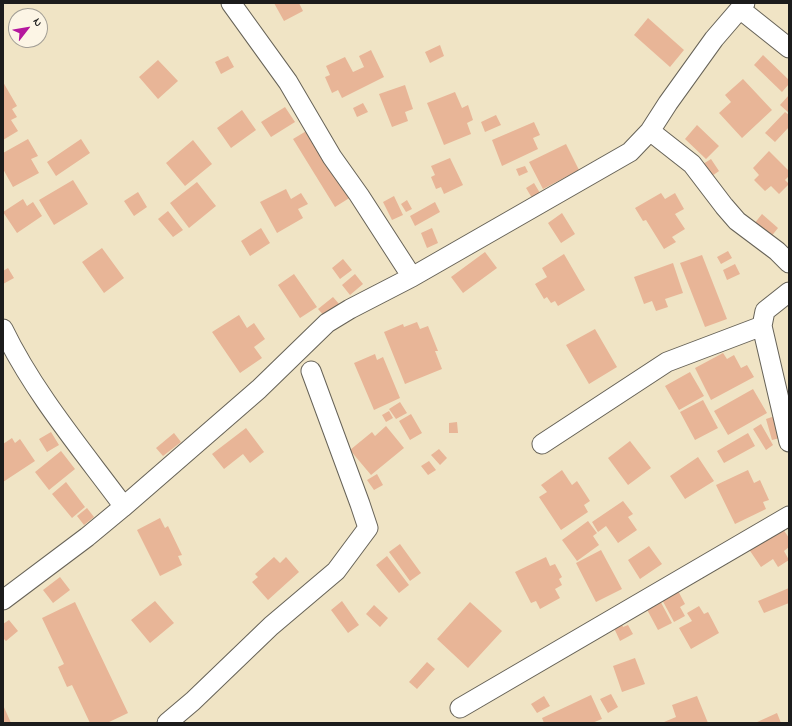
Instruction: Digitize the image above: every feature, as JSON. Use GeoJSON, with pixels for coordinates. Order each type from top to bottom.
{"type":"FeatureCollection","features":[{"type":"Feature","properties":{"kind":"street"},"geometry":{"type":"LineString","coordinates":[[231,3],[288,82],[332,157],[412,277]]}},
{"type":"Feature","properties":{"kind":"street"},"geometry":{"type":"LineString","coordinates":[[3,600],[87,537],[122,508],[259,389],[327,323],[350,309],[412,277],[630,152],[650,131],[668,103],[714,39],[742,6],[789,48]]}},
{"type":"Feature","properties":{"kind":"street"},"geometry":{"type":"LineString","coordinates":[[650,131],[692,164],[724,206],[737,220],[777,251],[789,263]]}},
{"type":"Feature","properties":{"kind":"street"},"geometry":{"type":"LineString","coordinates":[[789,292],[765,311],[762,326],[789,442]]}},
{"type":"Feature","properties":{"kind":"street"},"geometry":{"type":"LineString","coordinates":[[542,444],[667,362],[762,326]]}},
{"type":"Feature","properties":{"kind":"street"},"geometry":{"type":"LineString","coordinates":[[3,329],[15,354],[53,412],[119,500],[122,508]]}},
{"type":"Feature","properties":{"kind":"street"},"geometry":{"type":"LineString","coordinates":[[167,723],[270,626],[336,571],[368,528],[311,371]]}},
{"type":"Feature","properties":{"kind":"street"},"geometry":{"type":"LineString","coordinates":[[460,708],[789,516]]}},
{"type":"Feature","properties":{"kind":"building"},"geometry":{"type":"Polygon","coordinates":[[[274,3],[299,3],[303,11],[284,21],[274,3]]]}},
{"type":"Feature","properties":{"kind":"building"},"geometry":{"type":"Polygon","coordinates":[[[648,18],[684,50],[670,67],[634,35],[648,18]]]}},
{"type":"Feature","properties":{"kind":"building"},"geometry":{"type":"Polygon","coordinates":[[[440,45],[444,56],[430,63],[425,52],[440,45]]]}},
{"type":"Feature","properties":{"kind":"building"},"geometry":{"type":"Polygon","coordinates":[[[371,50],[384,77],[342,98],[338,90],[332,93],[325,77],[330,75],[326,66],[345,57],[353,72],[364,67],[359,56],[371,50]]]}},
{"type":"Feature","properties":{"kind":"building"},"geometry":{"type":"Polygon","coordinates":[[[763,55],[789,80],[789,84],[782,92],[754,65],[763,55]]]}},
{"type":"Feature","properties":{"kind":"building"},"geometry":{"type":"Polygon","coordinates":[[[228,56],[234,67],[221,74],[215,62],[228,56]]]}},
{"type":"Feature","properties":{"kind":"building"},"geometry":{"type":"Polygon","coordinates":[[[158,60],[178,81],[158,99],[139,77],[158,60]]]}},
{"type":"Feature","properties":{"kind":"building"},"geometry":{"type":"Polygon","coordinates":[[[743,79],[772,110],[742,138],[719,113],[731,102],[725,95],[743,79]]]}},
{"type":"Feature","properties":{"kind":"building"},"geometry":{"type":"Polygon","coordinates":[[[3,82],[17,106],[12,109],[17,117],[11,120],[18,131],[3,140],[3,82]]]}},
{"type":"Feature","properties":{"kind":"building"},"geometry":{"type":"Polygon","coordinates":[[[405,85],[413,109],[405,112],[408,121],[392,127],[379,94],[405,85]]]}},
{"type":"Feature","properties":{"kind":"building"},"geometry":{"type":"Polygon","coordinates":[[[455,92],[462,108],[468,105],[473,120],[467,123],[471,134],[444,145],[427,103],[455,92]]]}},
{"type":"Feature","properties":{"kind":"building"},"geometry":{"type":"Polygon","coordinates":[[[789,95],[789,113],[780,105],[789,95]]]}},
{"type":"Feature","properties":{"kind":"building"},"geometry":{"type":"Polygon","coordinates":[[[363,103],[368,112],[357,117],[353,108],[363,103]]]}},
{"type":"Feature","properties":{"kind":"building"},"geometry":{"type":"Polygon","coordinates":[[[285,107],[295,122],[271,137],[261,122],[285,107]]]}},
{"type":"Feature","properties":{"kind":"building"},"geometry":{"type":"Polygon","coordinates":[[[242,110],[256,130],[231,148],[217,128],[242,110]]]}},
{"type":"Feature","properties":{"kind":"building"},"geometry":{"type":"Polygon","coordinates":[[[785,112],[789,115],[789,127],[775,142],[765,133],[785,112]]]}},
{"type":"Feature","properties":{"kind":"building"},"geometry":{"type":"Polygon","coordinates":[[[496,115],[501,125],[485,132],[481,122],[496,115]]]}},
{"type":"Feature","properties":{"kind":"building"},"geometry":{"type":"Polygon","coordinates":[[[534,122],[540,135],[533,138],[538,149],[502,166],[492,140],[534,122]]]}},
{"type":"Feature","properties":{"kind":"building"},"geometry":{"type":"Polygon","coordinates":[[[697,125],[719,146],[706,159],[685,139],[697,125]]]}},
{"type":"Feature","properties":{"kind":"building"},"geometry":{"type":"Polygon","coordinates":[[[308,130],[351,197],[335,207],[293,139],[308,130]]]}},
{"type":"Feature","properties":{"kind":"building"},"geometry":{"type":"Polygon","coordinates":[[[28,139],[38,156],[31,159],[39,173],[13,187],[3,169],[3,153],[28,139]]]}},
{"type":"Feature","properties":{"kind":"building"},"geometry":{"type":"Polygon","coordinates":[[[81,139],[90,153],[56,176],[47,162],[81,139]]]}},
{"type":"Feature","properties":{"kind":"building"},"geometry":{"type":"Polygon","coordinates":[[[193,140],[212,164],[185,186],[166,163],[193,140]]]}},
{"type":"Feature","properties":{"kind":"building"},"geometry":{"type":"Polygon","coordinates":[[[566,144],[579,170],[543,189],[529,162],[566,144]]]}},
{"type":"Feature","properties":{"kind":"building"},"geometry":{"type":"Polygon","coordinates":[[[769,151],[789,171],[789,176],[785,180],[789,184],[779,194],[771,186],[765,191],[754,180],[759,175],[753,168],[769,151]]]}},
{"type":"Feature","properties":{"kind":"building"},"geometry":{"type":"Polygon","coordinates":[[[450,158],[463,185],[444,194],[441,187],[436,189],[431,177],[435,175],[431,166],[450,158]]]}},
{"type":"Feature","properties":{"kind":"building"},"geometry":{"type":"Polygon","coordinates":[[[711,159],[719,171],[712,176],[703,164],[711,159]]]}},
{"type":"Feature","properties":{"kind":"building"},"geometry":{"type":"Polygon","coordinates":[[[525,166],[528,172],[519,176],[516,169],[525,166]]]}},
{"type":"Feature","properties":{"kind":"building"},"geometry":{"type":"Polygon","coordinates":[[[73,180],[88,204],[54,225],[39,200],[73,180]]]}},
{"type":"Feature","properties":{"kind":"building"},"geometry":{"type":"Polygon","coordinates":[[[197,182],[216,206],[189,228],[170,203],[197,182]]]}},
{"type":"Feature","properties":{"kind":"building"},"geometry":{"type":"Polygon","coordinates":[[[534,183],[540,193],[532,198],[526,188],[534,183]]]}},
{"type":"Feature","properties":{"kind":"building"},"geometry":{"type":"Polygon","coordinates":[[[286,189],[291,199],[301,193],[308,204],[298,209],[303,218],[277,233],[260,202],[286,189]]]}},
{"type":"Feature","properties":{"kind":"building"},"geometry":{"type":"Polygon","coordinates":[[[138,192],[147,207],[134,216],[124,201],[138,192]]]}},
{"type":"Feature","properties":{"kind":"building"},"geometry":{"type":"Polygon","coordinates":[[[661,193],[665,199],[675,193],[684,209],[675,214],[685,229],[672,237],[676,242],[664,249],[646,220],[643,221],[635,208],[661,193]]]}},
{"type":"Feature","properties":{"kind":"building"},"geometry":{"type":"Polygon","coordinates":[[[394,196],[403,215],[392,220],[383,202],[394,196]]]}},
{"type":"Feature","properties":{"kind":"building"},"geometry":{"type":"Polygon","coordinates":[[[23,199],[27,206],[33,202],[42,216],[17,233],[3,212],[23,199]]]}},
{"type":"Feature","properties":{"kind":"building"},"geometry":{"type":"Polygon","coordinates":[[[407,200],[412,209],[406,212],[401,204],[407,200]]]}},
{"type":"Feature","properties":{"kind":"building"},"geometry":{"type":"Polygon","coordinates":[[[435,202],[440,212],[415,226],[410,216],[435,202]]]}},
{"type":"Feature","properties":{"kind":"building"},"geometry":{"type":"Polygon","coordinates":[[[168,211],[183,230],[173,237],[158,219],[168,211]]]}},
{"type":"Feature","properties":{"kind":"building"},"geometry":{"type":"Polygon","coordinates":[[[562,213],[575,234],[561,243],[548,223],[562,213]]]}},
{"type":"Feature","properties":{"kind":"building"},"geometry":{"type":"Polygon","coordinates":[[[762,214],[778,228],[770,238],[754,224],[762,214]]]}},
{"type":"Feature","properties":{"kind":"building"},"geometry":{"type":"Polygon","coordinates":[[[261,228],[270,243],[250,256],[241,241],[261,228]]]}},
{"type":"Feature","properties":{"kind":"building"},"geometry":{"type":"Polygon","coordinates":[[[432,228],[438,243],[427,248],[421,233],[432,228]]]}},
{"type":"Feature","properties":{"kind":"building"},"geometry":{"type":"Polygon","coordinates":[[[102,248],[124,278],[104,293],[82,262],[102,248]]]}},
{"type":"Feature","properties":{"kind":"building"},"geometry":{"type":"Polygon","coordinates":[[[728,251],[732,258],[721,264],[717,257],[728,251]]]}},
{"type":"Feature","properties":{"kind":"building"},"geometry":{"type":"Polygon","coordinates":[[[485,252],[497,268],[463,293],[451,277],[485,252]]]}},
{"type":"Feature","properties":{"kind":"building"},"geometry":{"type":"Polygon","coordinates":[[[564,254],[585,290],[558,306],[555,301],[551,303],[547,297],[544,299],[535,284],[547,277],[542,268],[564,254]]]}},
{"type":"Feature","properties":{"kind":"building"},"geometry":{"type":"Polygon","coordinates":[[[702,255],[727,319],[705,327],[680,263],[702,255]]]}},
{"type":"Feature","properties":{"kind":"building"},"geometry":{"type":"Polygon","coordinates":[[[343,259],[352,270],[340,279],[332,268],[343,259]]]}},
{"type":"Feature","properties":{"kind":"building"},"geometry":{"type":"Polygon","coordinates":[[[673,263],[683,293],[665,299],[668,307],[656,311],[652,301],[644,304],[634,277],[673,263]]]}},
{"type":"Feature","properties":{"kind":"building"},"geometry":{"type":"Polygon","coordinates":[[[735,264],[740,274],[727,280],[723,270],[735,264]]]}},
{"type":"Feature","properties":{"kind":"building"},"geometry":{"type":"Polygon","coordinates":[[[8,268],[14,278],[3,284],[3,271],[8,268]]]}},
{"type":"Feature","properties":{"kind":"building"},"geometry":{"type":"Polygon","coordinates":[[[294,274],[317,307],[300,318],[278,285],[294,274]]]}},
{"type":"Feature","properties":{"kind":"building"},"geometry":{"type":"Polygon","coordinates":[[[355,274],[363,284],[350,295],[342,285],[355,274]]]}},
{"type":"Feature","properties":{"kind":"building"},"geometry":{"type":"Polygon","coordinates":[[[333,297],[340,305],[325,317],[318,309],[333,297]]]}},
{"type":"Feature","properties":{"kind":"building"},"geometry":{"type":"Polygon","coordinates":[[[239,315],[247,328],[254,323],[265,339],[254,347],[262,358],[240,373],[212,332],[239,315]]]}},
{"type":"Feature","properties":{"kind":"building"},"geometry":{"type":"Polygon","coordinates":[[[417,322],[420,329],[428,326],[438,351],[435,351],[442,369],[405,384],[384,332],[403,324],[404,327],[417,322]]]}},
{"type":"Feature","properties":{"kind":"building"},"geometry":{"type":"Polygon","coordinates":[[[595,329],[617,367],[589,384],[566,345],[595,329]]]}},
{"type":"Feature","properties":{"kind":"building"},"geometry":{"type":"Polygon","coordinates":[[[723,353],[727,359],[734,355],[741,368],[747,365],[754,377],[711,400],[695,368],[723,353]]]}},
{"type":"Feature","properties":{"kind":"building"},"geometry":{"type":"Polygon","coordinates":[[[375,354],[377,360],[383,357],[400,398],[374,410],[354,363],[375,354]]]}},
{"type":"Feature","properties":{"kind":"building"},"geometry":{"type":"Polygon","coordinates":[[[690,372],[704,396],[679,410],[665,386],[690,372]]]}},
{"type":"Feature","properties":{"kind":"building"},"geometry":{"type":"Polygon","coordinates":[[[753,389],[767,413],[728,435],[714,411],[753,389]]]}},
{"type":"Feature","properties":{"kind":"building"},"geometry":{"type":"Polygon","coordinates":[[[703,400],[718,428],[695,440],[680,412],[703,400]]]}},
{"type":"Feature","properties":{"kind":"building"},"geometry":{"type":"Polygon","coordinates":[[[400,402],[407,413],[396,419],[389,409],[400,402]]]}},
{"type":"Feature","properties":{"kind":"building"},"geometry":{"type":"Polygon","coordinates":[[[389,411],[393,418],[386,422],[382,415],[389,411]]]}},
{"type":"Feature","properties":{"kind":"building"},"geometry":{"type":"Polygon","coordinates":[[[411,414],[422,433],[410,440],[399,421],[411,414]]]}},
{"type":"Feature","properties":{"kind":"building"},"geometry":{"type":"Polygon","coordinates":[[[778,415],[784,437],[772,440],[766,419],[778,415]]]}},
{"type":"Feature","properties":{"kind":"building"},"geometry":{"type":"Polygon","coordinates":[[[457,422],[458,433],[449,433],[449,423],[457,422]]]}},
{"type":"Feature","properties":{"kind":"building"},"geometry":{"type":"Polygon","coordinates":[[[761,424],[773,445],[766,450],[753,429],[761,424]]]}},
{"type":"Feature","properties":{"kind":"building"},"geometry":{"type":"Polygon","coordinates":[[[386,426],[404,448],[371,475],[350,450],[372,432],[375,436],[386,426]]]}},
{"type":"Feature","properties":{"kind":"building"},"geometry":{"type":"Polygon","coordinates":[[[246,428],[264,452],[250,463],[243,454],[224,469],[212,454],[246,428]]]}},
{"type":"Feature","properties":{"kind":"building"},"geometry":{"type":"Polygon","coordinates":[[[51,432],[59,445],[47,452],[39,439],[51,432]]]}},
{"type":"Feature","properties":{"kind":"building"},"geometry":{"type":"Polygon","coordinates":[[[174,433],[181,442],[163,456],[156,448],[174,433]]]}},
{"type":"Feature","properties":{"kind":"building"},"geometry":{"type":"Polygon","coordinates":[[[748,433],[755,446],[724,463],[717,451],[748,433]]]}},
{"type":"Feature","properties":{"kind":"building"},"geometry":{"type":"Polygon","coordinates":[[[12,438],[15,443],[20,439],[35,461],[3,482],[3,444],[12,438]]]}},
{"type":"Feature","properties":{"kind":"building"},"geometry":{"type":"Polygon","coordinates":[[[630,441],[651,468],[628,485],[608,458],[630,441]]]}},
{"type":"Feature","properties":{"kind":"building"},"geometry":{"type":"Polygon","coordinates":[[[439,449],[447,458],[440,465],[431,455],[439,449]]]}},
{"type":"Feature","properties":{"kind":"building"},"geometry":{"type":"Polygon","coordinates":[[[61,451],[75,469],[49,490],[35,472],[61,451]]]}},
{"type":"Feature","properties":{"kind":"building"},"geometry":{"type":"Polygon","coordinates":[[[698,457],[714,481],[685,499],[670,476],[698,457]]]}},
{"type":"Feature","properties":{"kind":"building"},"geometry":{"type":"Polygon","coordinates":[[[429,461],[436,470],[428,475],[421,466],[429,461]]]}},
{"type":"Feature","properties":{"kind":"building"},"geometry":{"type":"Polygon","coordinates":[[[562,470],[572,485],[577,481],[590,501],[584,505],[588,512],[561,530],[539,497],[547,492],[541,485],[562,470]]]}},
{"type":"Feature","properties":{"kind":"building"},"geometry":{"type":"Polygon","coordinates":[[[748,470],[754,483],[760,480],[769,500],[763,502],[766,509],[735,524],[716,485],[748,470]]]}},
{"type":"Feature","properties":{"kind":"building"},"geometry":{"type":"Polygon","coordinates":[[[377,474],[383,485],[374,490],[367,480],[377,474]]]}},
{"type":"Feature","properties":{"kind":"building"},"geometry":{"type":"Polygon","coordinates":[[[66,482],[85,507],[72,518],[52,494],[66,482]]]}},
{"type":"Feature","properties":{"kind":"building"},"geometry":{"type":"Polygon","coordinates":[[[623,501],[633,514],[628,517],[637,530],[618,543],[606,526],[598,532],[592,522],[623,501]]]}},
{"type":"Feature","properties":{"kind":"building"},"geometry":{"type":"Polygon","coordinates":[[[87,508],[94,517],[84,525],[77,516],[87,508]]]}},
{"type":"Feature","properties":{"kind":"building"},"geometry":{"type":"Polygon","coordinates":[[[160,518],[165,528],[168,526],[182,555],[178,556],[182,565],[160,576],[137,530],[160,518]]]}},
{"type":"Feature","properties":{"kind":"building"},"geometry":{"type":"Polygon","coordinates":[[[588,521],[597,533],[593,536],[599,545],[577,561],[562,540],[588,521]]]}},
{"type":"Feature","properties":{"kind":"building"},"geometry":{"type":"Polygon","coordinates":[[[781,526],[789,538],[789,547],[784,551],[789,560],[778,567],[773,559],[761,567],[746,545],[781,526]]]}},
{"type":"Feature","properties":{"kind":"building"},"geometry":{"type":"Polygon","coordinates":[[[400,544],[421,573],[410,581],[389,552],[400,544]]]}},
{"type":"Feature","properties":{"kind":"building"},"geometry":{"type":"Polygon","coordinates":[[[649,546],[662,564],[640,579],[628,560],[649,546]]]}},
{"type":"Feature","properties":{"kind":"building"},"geometry":{"type":"Polygon","coordinates":[[[601,550],[622,589],[596,602],[576,563],[601,550]]]}},
{"type":"Feature","properties":{"kind":"building"},"geometry":{"type":"Polygon","coordinates":[[[387,556],[409,585],[399,593],[376,565],[387,556]]]}},
{"type":"Feature","properties":{"kind":"building"},"geometry":{"type":"Polygon","coordinates":[[[274,557],[280,563],[286,557],[299,572],[268,600],[252,582],[258,577],[255,574],[274,557]]]}},
{"type":"Feature","properties":{"kind":"building"},"geometry":{"type":"Polygon","coordinates":[[[546,557],[550,566],[555,564],[562,577],[559,579],[562,585],[555,589],[560,598],[540,609],[536,601],[531,603],[515,572],[546,557]]]}},
{"type":"Feature","properties":{"kind":"building"},"geometry":{"type":"Polygon","coordinates":[[[60,577],[70,590],[53,603],[43,590],[60,577]]]}},
{"type":"Feature","properties":{"kind":"building"},"geometry":{"type":"Polygon","coordinates":[[[675,585],[685,604],[680,607],[685,616],[674,622],[659,594],[675,585]]]}},
{"type":"Feature","properties":{"kind":"building"},"geometry":{"type":"Polygon","coordinates":[[[789,588],[789,603],[764,613],[758,601],[789,588]]]}},
{"type":"Feature","properties":{"kind":"building"},"geometry":{"type":"Polygon","coordinates":[[[658,597],[672,623],[658,630],[644,604],[658,597]]]}},
{"type":"Feature","properties":{"kind":"building"},"geometry":{"type":"Polygon","coordinates":[[[155,601],[174,623],[150,643],[131,620],[155,601]]]}},
{"type":"Feature","properties":{"kind":"building"},"geometry":{"type":"Polygon","coordinates":[[[342,601],[359,625],[348,633],[331,610],[342,601]]]}},
{"type":"Feature","properties":{"kind":"building"},"geometry":{"type":"Polygon","coordinates":[[[75,602],[128,713],[107,723],[90,723],[72,685],[67,687],[58,667],[64,664],[42,618],[75,602]]]}},
{"type":"Feature","properties":{"kind":"building"},"geometry":{"type":"Polygon","coordinates":[[[470,602],[502,631],[468,668],[437,639],[470,602]]]}},
{"type":"Feature","properties":{"kind":"building"},"geometry":{"type":"Polygon","coordinates":[[[374,605],[388,618],[380,627],[366,614],[374,605]]]}},
{"type":"Feature","properties":{"kind":"building"},"geometry":{"type":"Polygon","coordinates":[[[699,606],[704,614],[708,612],[719,633],[691,649],[679,628],[692,621],[687,613],[699,606]]]}},
{"type":"Feature","properties":{"kind":"building"},"geometry":{"type":"Polygon","coordinates":[[[9,620],[18,631],[6,641],[3,638],[3,624],[9,620]]]}},
{"type":"Feature","properties":{"kind":"building"},"geometry":{"type":"Polygon","coordinates":[[[621,622],[623,627],[628,625],[633,634],[620,641],[613,626],[621,622]]]}},
{"type":"Feature","properties":{"kind":"building"},"geometry":{"type":"Polygon","coordinates":[[[635,658],[645,684],[622,692],[613,666],[635,658]]]}},
{"type":"Feature","properties":{"kind":"building"},"geometry":{"type":"Polygon","coordinates":[[[427,662],[435,669],[417,689],[409,682],[427,662]]]}},
{"type":"Feature","properties":{"kind":"building"},"geometry":{"type":"Polygon","coordinates":[[[611,694],[618,707],[608,713],[600,699],[611,694]]]}},
{"type":"Feature","properties":{"kind":"building"},"geometry":{"type":"Polygon","coordinates":[[[591,695],[602,719],[592,723],[544,723],[542,718],[591,695]]]}},
{"type":"Feature","properties":{"kind":"building"},"geometry":{"type":"Polygon","coordinates":[[[544,696],[550,706],[537,713],[531,704],[544,696]]]}},
{"type":"Feature","properties":{"kind":"building"},"geometry":{"type":"Polygon","coordinates":[[[697,696],[708,723],[664,723],[676,717],[672,705],[697,696]]]}},
{"type":"Feature","properties":{"kind":"building"},"geometry":{"type":"Polygon","coordinates":[[[3,705],[11,723],[3,723],[3,705]]]}},
{"type":"Feature","properties":{"kind":"building"},"geometry":{"type":"Polygon","coordinates":[[[777,713],[781,723],[755,723],[777,713]]]}}]}
